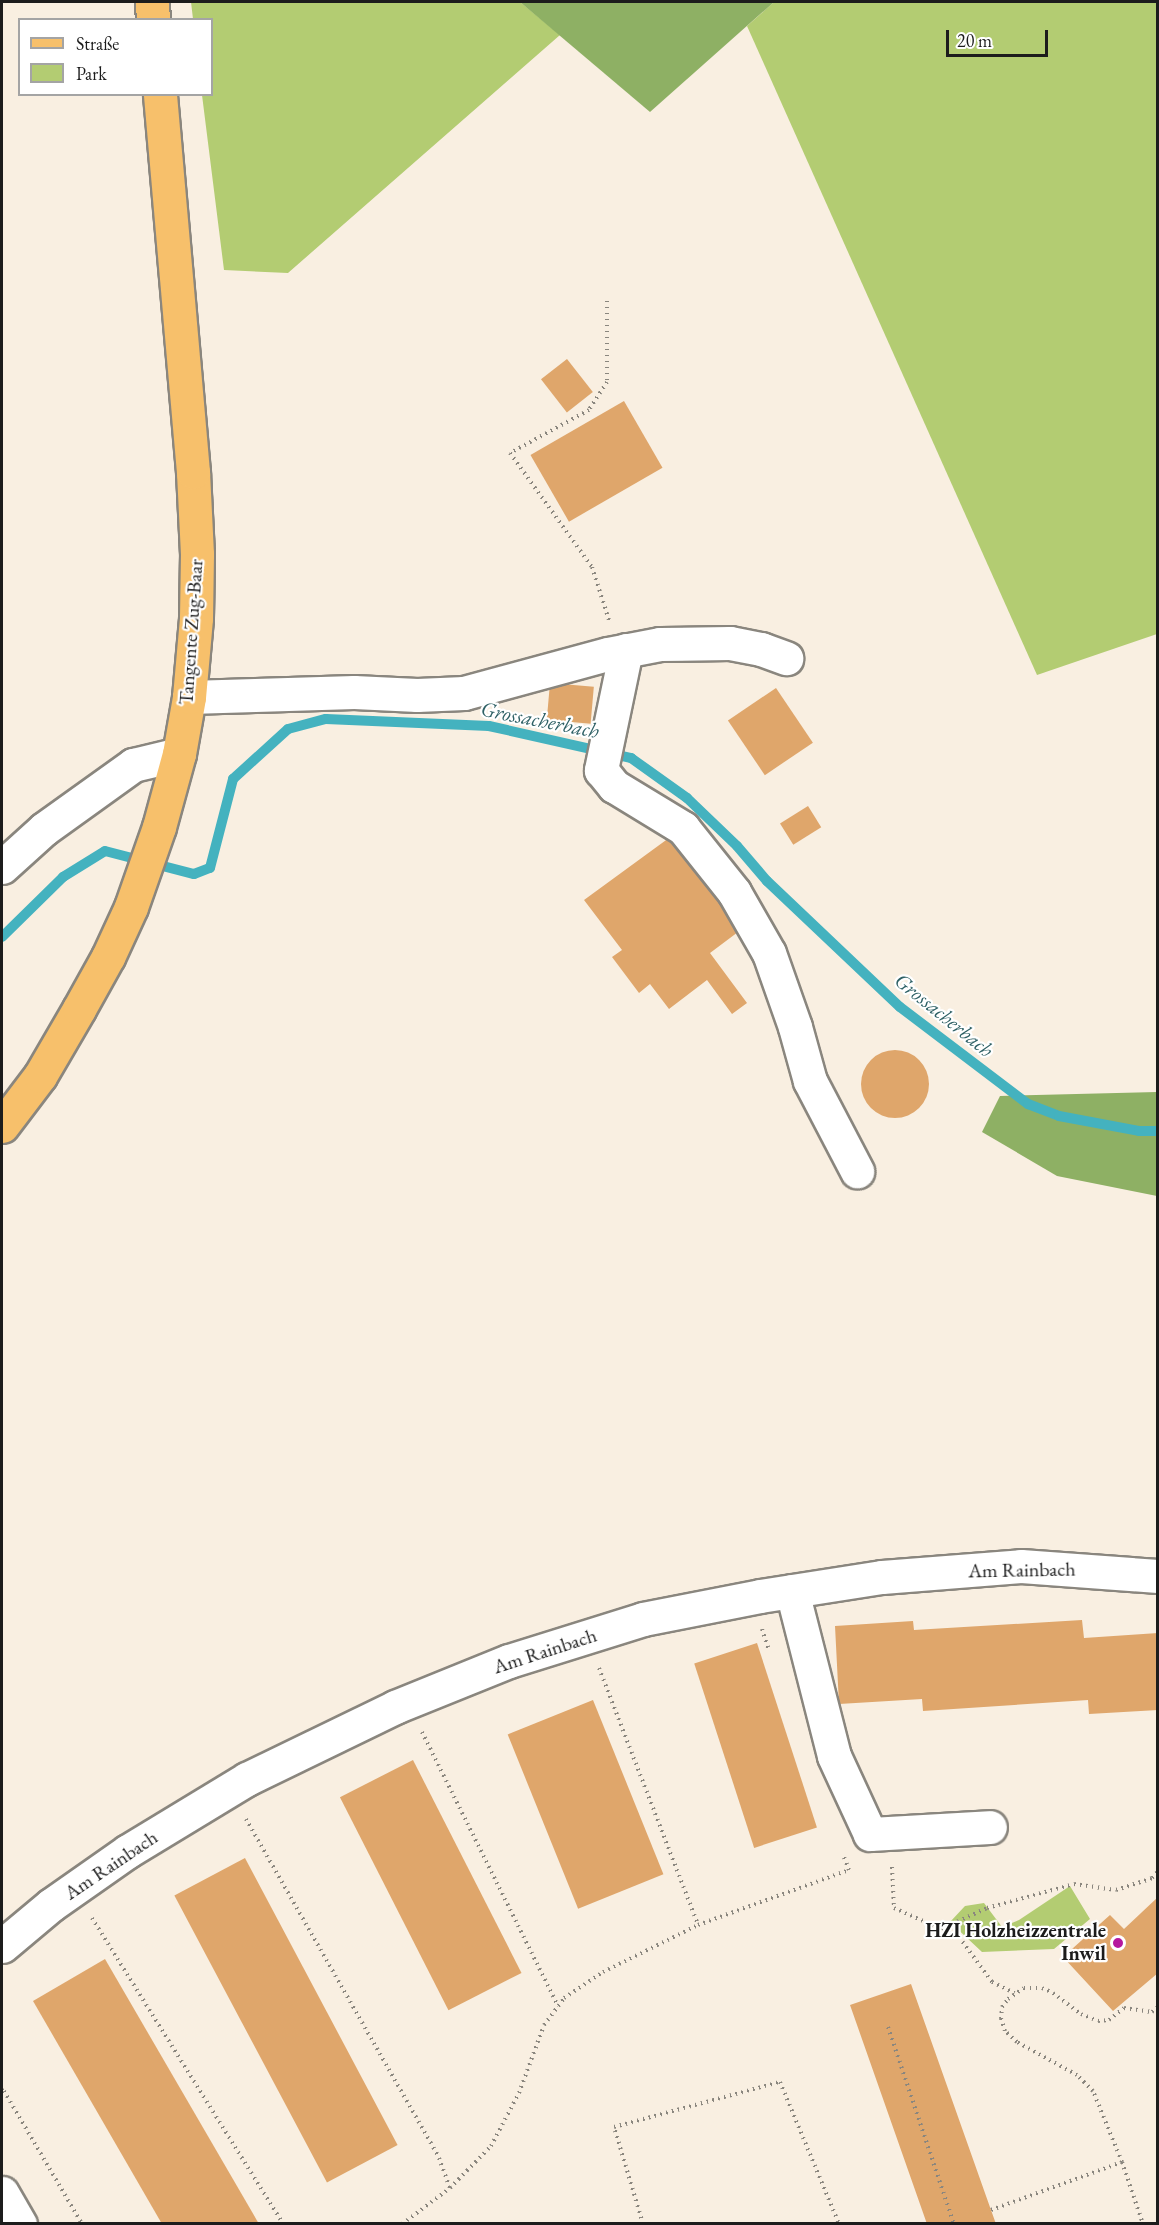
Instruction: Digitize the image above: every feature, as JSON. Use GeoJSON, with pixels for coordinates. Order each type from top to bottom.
{"type":"FeatureCollection","features":[{"type":"Feature","properties":{"kind":"main road"},"geometry":{"type":"LineString","coordinates":[[152,2],[153,18]]}},
{"type":"Feature","properties":{"kind":"main road","name":"Tangente Zug-Baar"},"geometry":{"type":"LineString","coordinates":[[2,1126],[40,1076],[108,957],[142,878],[159,827],[179,754],[189,697],[196,618],[197,554],[194,472],[160,96]]}},
{"type":"Feature","properties":{"kind":"street"},"geometry":{"type":"LineString","coordinates":[[189,697],[320,692],[417,695],[464,693],[617,652],[660,644],[730,643],[761,649],[786,658]]}},
{"type":"Feature","properties":{"kind":"street"},"geometry":{"type":"LineString","coordinates":[[617,652],[611,715],[601,770],[614,786],[683,828],[734,892],[769,952],[795,1027],[810,1081],[857,1170]]}},
{"type":"Feature","properties":{"kind":"street"},"geometry":{"type":"LineString","coordinates":[[2,867],[44,829],[133,765],[179,754]]}},
{"type":"Feature","properties":{"kind":"street","name":"Am Rainbach"},"geometry":{"type":"LineString","coordinates":[[2,1946],[74,1889],[128,1851],[230,1790],[407,1702],[509,1661],[643,1619],[750,1598],[882,1577],[1021,1566],[1158,1576]]}},
{"type":"Feature","properties":{"kind":"street"},"geometry":{"type":"LineString","coordinates":[[792,1591],[834,1756],[870,1834],[990,1827]]}},
{"type":"Feature","properties":{"kind":"street"},"geometry":{"type":"LineString","coordinates":[[2,2193],[21,2223]]}},
{"type":"Feature","properties":{"kind":"path"},"geometry":{"type":"LineString","coordinates":[[607,301],[606,382],[589,410],[510,453],[592,567],[609,615],[617,652]]}},
{"type":"Feature","properties":{"kind":"path"},"geometry":{"type":"LineString","coordinates":[[750,1598],[770,1652]]}},
{"type":"Feature","properties":{"kind":"path"},"geometry":{"type":"LineString","coordinates":[[587,1637],[698,1925]]}},
{"type":"Feature","properties":{"kind":"path"},"geometry":{"type":"LineString","coordinates":[[407,1702],[558,2006]]}},
{"type":"Feature","properties":{"kind":"path"},"geometry":{"type":"LineString","coordinates":[[230,1790],[439,2158],[450,2188]]}},
{"type":"Feature","properties":{"kind":"path"},"geometry":{"type":"LineString","coordinates":[[890,1833],[894,1908],[959,1937],[993,1982],[1016,1993]]}},
{"type":"Feature","properties":{"kind":"path"},"geometry":{"type":"LineString","coordinates":[[402,2223],[450,2188],[491,2146],[519,2093],[544,2025],[564,1998],[603,1972],[698,1925],[849,1870],[841,1848]]}},
{"type":"Feature","properties":{"kind":"path"},"geometry":{"type":"LineString","coordinates":[[941,1929],[987,1908],[1074,1884],[1116,1890],[1152,1878],[1158,1871]]}},
{"type":"Feature","properties":{"kind":"path"},"geometry":{"type":"LineString","coordinates":[[74,1889],[284,2223]]}},
{"type":"Feature","properties":{"kind":"path"},"geometry":{"type":"LineString","coordinates":[[1143,2223],[1122,2162],[1093,2091],[1077,2075],[1017,2042],[1005,2031],[1001,2019],[1002,2007],[1016,1993],[1032,1986],[1053,1993],[1081,2014],[1098,2021],[1109,2020],[1124,2008],[1152,2012],[1158,2007]]}},
{"type":"Feature","properties":{"kind":"path"},"geometry":{"type":"LineString","coordinates":[[888,2027],[954,2223]]}},
{"type":"Feature","properties":{"kind":"path"},"geometry":{"type":"LineString","coordinates":[[643,2223],[614,2127],[780,2082],[839,2223]]}},
{"type":"Feature","properties":{"kind":"path"},"geometry":{"type":"LineString","coordinates":[[2,2090],[82,2223]]}},
{"type":"Feature","properties":{"kind":"path"},"geometry":{"type":"LineString","coordinates":[[991,2210],[1122,2162]]}},
{"type":"Feature","properties":{"kind":"green space"},"geometry":{"type":"Polygon","coordinates":[[[191,2],[520,2],[560,35],[288,273],[224,270],[202,96],[213,96],[213,18],[193,18],[191,2]]]}},
{"type":"Feature","properties":{"kind":"green space"},"geometry":{"type":"Polygon","coordinates":[[[520,2],[774,2],[650,112],[520,2]]]}},
{"type":"Feature","properties":{"kind":"green space"},"geometry":{"type":"Polygon","coordinates":[[[774,2],[1157,2],[1157,634],[1037,675],[747,26],[774,2]]]}},
{"type":"Feature","properties":{"kind":"green space"},"geometry":{"type":"Polygon","coordinates":[[[1157,1092],[1157,1196],[1057,1176],[982,1132],[1000,1096],[1157,1092]]]}},
{"type":"Feature","properties":{"kind":"green space"},"geometry":{"type":"Polygon","coordinates":[[[1070,1886],[1090,1919],[1054,1949],[982,1952],[950,1922],[965,1906],[984,1903],[1002,1927],[1019,1920],[1070,1886]]]}},
{"type":"Feature","properties":{"kind":"building"},"geometry":{"type":"Polygon","coordinates":[[[567,359],[593,392],[567,412],[541,379],[567,359]]]}},
{"type":"Feature","properties":{"kind":"building"},"geometry":{"type":"Polygon","coordinates":[[[624,401],[662,468],[569,522],[530,455],[624,401]]]}},
{"type":"Feature","properties":{"kind":"building"},"geometry":{"type":"Polygon","coordinates":[[[550,683],[594,687],[591,724],[547,720],[550,683]]]}},
{"type":"Feature","properties":{"kind":"building"},"geometry":{"type":"Polygon","coordinates":[[[776,688],[813,743],[765,775],[728,720],[776,688]]]}},
{"type":"Feature","properties":{"kind":"building"},"geometry":{"type":"Polygon","coordinates":[[[808,806],[821,827],[793,845],[780,823],[808,806]]]}},
{"type":"Feature","properties":{"kind":"building"},"geometry":{"type":"Polygon","coordinates":[[[673,835],[742,929],[710,953],[747,1003],[732,1014],[707,980],[669,1009],[650,984],[639,993],[612,957],[622,950],[584,900],[673,835]]]}},
{"type":"Feature","properties":{"kind":"building"},"geometry":{"type":"Polygon","coordinates":[[[888,1050],[902,1050],[914,1055],[924,1065],[929,1084],[924,1103],[914,1113],[902,1118],[888,1118],[876,1113],[866,1103],[861,1091],[861,1077],[866,1065],[876,1055],[888,1050]]]}},
{"type":"Feature","properties":{"kind":"building"},"geometry":{"type":"Polygon","coordinates":[[[1082,1620],[1084,1638],[1158,1633],[1158,1710],[1089,1714],[1088,1700],[923,1711],[922,1699],[839,1704],[835,1626],[913,1621],[914,1630],[1082,1620]]]}},
{"type":"Feature","properties":{"kind":"building"},"geometry":{"type":"Polygon","coordinates":[[[757,1643],[817,1828],[754,1848],[694,1663],[757,1643]]]}},
{"type":"Feature","properties":{"kind":"building"},"geometry":{"type":"Polygon","coordinates":[[[593,1700],[663,1874],[578,1909],[508,1734],[593,1700]]]}},
{"type":"Feature","properties":{"kind":"building"},"geometry":{"type":"Polygon","coordinates":[[[413,1760],[522,1973],[448,2010],[340,1797],[413,1760]]]}},
{"type":"Feature","properties":{"kind":"building"},"geometry":{"type":"Polygon","coordinates":[[[245,1858],[398,2145],[327,2183],[174,1896],[245,1858]]]}},
{"type":"Feature","properties":{"kind":"building","name":"HZI Holzheizzentrale Inwil"},"geometry":{"type":"Polygon","coordinates":[[[1158,1897],[1158,1973],[1113,2011],[1063,1957],[1110,1915],[1124,1929],[1158,1897]]]}},
{"type":"Feature","properties":{"kind":"building"},"geometry":{"type":"Polygon","coordinates":[[[105,1959],[259,2224],[162,2224],[33,2001],[105,1959]]]}},
{"type":"Feature","properties":{"kind":"building"},"geometry":{"type":"Polygon","coordinates":[[[911,1984],[996,2224],[927,2224],[850,2005],[911,1984]]]}},
{"type":"Feature","properties":{"kind":"waterway","name":"Grossacherbach"},"geometry":{"type":"LineString","coordinates":[[2,937],[63,877],[105,851],[194,874],[210,868],[233,779],[288,729],[326,719],[489,726],[631,758],[687,798],[737,846],[767,881],[900,1007],[1028,1104],[1059,1116],[1139,1131],[1158,1131]]}},
{"type":"Feature","properties":{"kind":"place","name":"HZI Holzheizzentrale Inwil"},"geometry":{"type":"Point","coordinates":[1118,1943]}}]}
